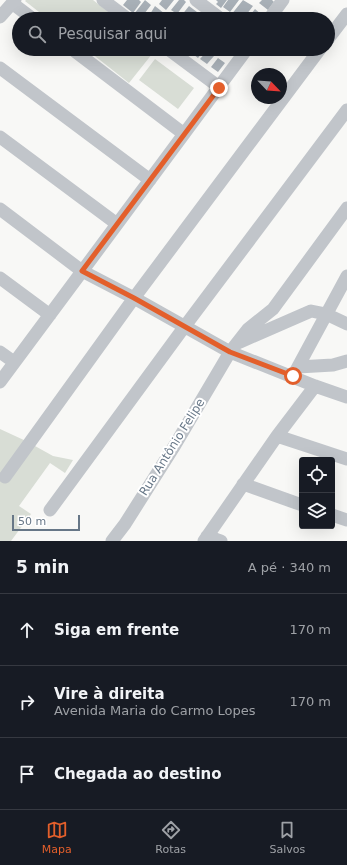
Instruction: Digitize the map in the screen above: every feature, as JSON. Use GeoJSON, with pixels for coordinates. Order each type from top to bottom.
{"type":"FeatureCollection","features":[{"type":"Feature","properties":{"kind":"street"},"geometry":{"type":"LineString","coordinates":[[103,0],[119,12]]}},
{"type":"Feature","properties":{"kind":"street"},"geometry":{"type":"LineString","coordinates":[[196,0],[212,12]]}},
{"type":"Feature","properties":{"kind":"street"},"geometry":{"type":"LineString","coordinates":[[274,12],[283,0]]}},
{"type":"Feature","properties":{"kind":"street"},"geometry":{"type":"LineString","coordinates":[[0,17],[14,2],[25,12]]}},
{"type":"Feature","properties":{"kind":"street"},"geometry":{"type":"LineString","coordinates":[[335,30],[347,14]]}},
{"type":"Feature","properties":{"kind":"street"},"geometry":{"type":"LineString","coordinates":[[81,56],[184,134]]}},
{"type":"Feature","properties":{"kind":"street"},"geometry":{"type":"LineString","coordinates":[[177,56],[219,88]]}},
{"type":"Feature","properties":{"kind":"street"},"geometry":{"type":"LineString","coordinates":[[0,382],[242,56]]}},
{"type":"Feature","properties":{"kind":"street"},"geometry":{"type":"LineString","coordinates":[[5,477],[134,298],[315,56]]}},
{"type":"Feature","properties":{"kind":"street"},"geometry":{"type":"LineString","coordinates":[[0,68],[150,180]]}},
{"type":"Feature","properties":{"kind":"street"},"geometry":{"type":"LineString","coordinates":[[50,510],[185,326],[347,110]]}},
{"type":"Feature","properties":{"kind":"street"},"geometry":{"type":"LineString","coordinates":[[0,137],[117,224]]}},
{"type":"Feature","properties":{"kind":"street","name":"Rua Antônio Felipe"},"geometry":{"type":"LineString","coordinates":[[112,541],[125,524],[175,445],[233,348],[248,329],[273,309],[347,208]]}},
{"type":"Feature","properties":{"kind":"street"},"geometry":{"type":"LineString","coordinates":[[0,209],[82,271],[185,326],[233,348],[295,371],[315,386],[347,397]]}},
{"type":"Feature","properties":{"kind":"street"},"geometry":{"type":"LineString","coordinates":[[295,371],[347,276]]}},
{"type":"Feature","properties":{"kind":"street"},"geometry":{"type":"LineString","coordinates":[[0,278],[50,315]]}},
{"type":"Feature","properties":{"kind":"street"},"geometry":{"type":"LineString","coordinates":[[233,348],[311,310],[326,314],[347,324]]}},
{"type":"Feature","properties":{"kind":"street"},"geometry":{"type":"LineString","coordinates":[[0,352],[14,362]]}},
{"type":"Feature","properties":{"kind":"street"},"geometry":{"type":"LineString","coordinates":[[295,371],[333,365],[347,361]]}},
{"type":"Feature","properties":{"kind":"street"},"geometry":{"type":"LineString","coordinates":[[222,541],[206,539],[277,436],[315,386]]}},
{"type":"Feature","properties":{"kind":"street"},"geometry":{"type":"LineString","coordinates":[[277,436],[347,459]]}},
{"type":"Feature","properties":{"kind":"street"},"geometry":{"type":"LineString","coordinates":[[243,484],[299,504]]}},
{"type":"Feature","properties":{"kind":"street"},"geometry":{"type":"LineString","coordinates":[[335,516],[347,520]]}},
{"type":"Feature","properties":{"kind":"shaded area"},"geometry":{"type":"Polygon","coordinates":[[[93,0],[108,12],[39,12],[25,1],[93,0]]]}},
{"type":"Feature","properties":{"kind":"shaded area"},"geometry":{"type":"Polygon","coordinates":[[[95,56],[150,56],[129,83],[95,56]]]}},
{"type":"Feature","properties":{"kind":"shaded area"},"geometry":{"type":"Polygon","coordinates":[[[155,59],[194,88],[178,109],[139,80],[155,59]]]}},
{"type":"Feature","properties":{"kind":"shaded area"},"geometry":{"type":"Polygon","coordinates":[[[0,429],[53,456],[73,460],[65,473],[50,463],[19,506],[31,514],[11,541],[0,541],[0,429]]]}},
{"type":"Feature","properties":{"kind":"building"},"geometry":{"type":"Polygon","coordinates":[[[127,0],[139,0],[141,2],[134,12],[123,5],[127,0]]]}},
{"type":"Feature","properties":{"kind":"building"},"geometry":{"type":"Polygon","coordinates":[[[145,0],[151,5],[146,12],[136,12],[145,0]]]}},
{"type":"Feature","properties":{"kind":"building"},"geometry":{"type":"Polygon","coordinates":[[[162,0],[174,0],[166,10],[159,4],[162,0]]]}},
{"type":"Feature","properties":{"kind":"building"},"geometry":{"type":"Polygon","coordinates":[[[179,0],[184,0],[186,2],[178,12],[171,10],[179,0]]]}},
{"type":"Feature","properties":{"kind":"building"},"geometry":{"type":"Polygon","coordinates":[[[216,0],[227,0],[221,8],[216,4],[218,2],[216,0]]]}},
{"type":"Feature","properties":{"kind":"building"},"geometry":{"type":"Polygon","coordinates":[[[228,0],[239,0],[230,12],[223,7],[228,0]]]}},
{"type":"Feature","properties":{"kind":"building"},"geometry":{"type":"Polygon","coordinates":[[[243,0],[253,6],[248,12],[233,12],[243,0]]]}},
{"type":"Feature","properties":{"kind":"building"},"geometry":{"type":"Polygon","coordinates":[[[262,0],[272,0],[274,2],[268,10],[259,3],[262,0]]]}},
{"type":"Feature","properties":{"kind":"building"},"geometry":{"type":"Polygon","coordinates":[[[155,6],[162,12],[151,12],[155,6]]]}},
{"type":"Feature","properties":{"kind":"building"},"geometry":{"type":"Polygon","coordinates":[[[189,6],[197,12],[184,12],[189,6]]]}},
{"type":"Feature","properties":{"kind":"building"},"geometry":{"type":"Polygon","coordinates":[[[203,56],[214,56],[207,64],[200,59],[203,56]]]}},
{"type":"Feature","properties":{"kind":"building"},"geometry":{"type":"Polygon","coordinates":[[[218,58],[225,63],[218,72],[211,67],[218,58]]]}},
{"type":"Feature","properties":{"kind":"route"},"geometry":{"type":"LineString","coordinates":[[219,88],[82,271],[134,298],[230,352],[293,376]]}}]}
